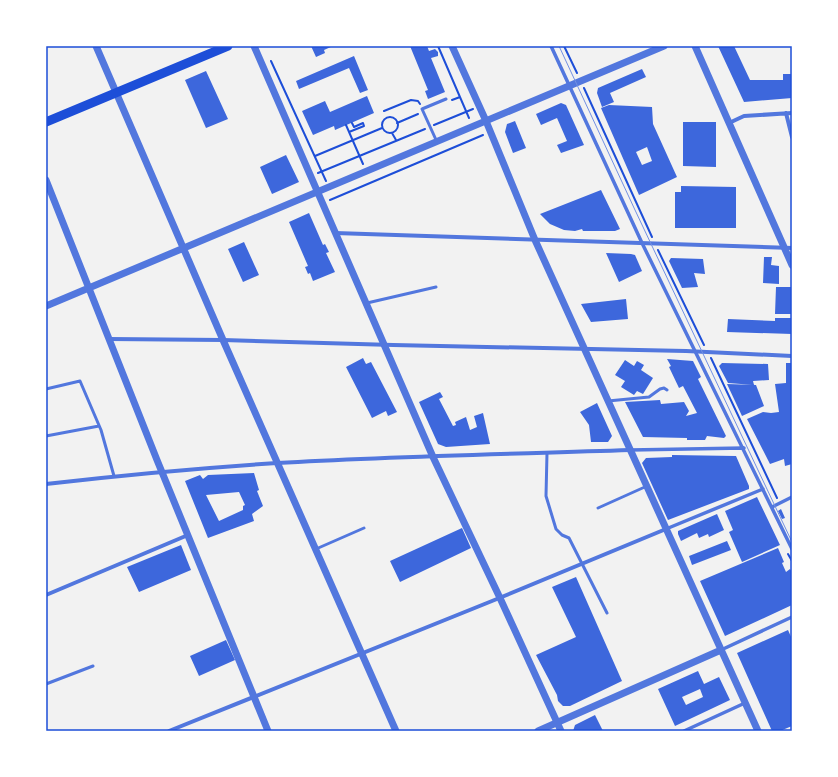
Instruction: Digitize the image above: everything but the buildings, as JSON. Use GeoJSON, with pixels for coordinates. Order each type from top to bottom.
{"type":"FeatureCollection","features":[{"type":"Feature","properties":{"kind":"main road"},"geometry":{"type":"LineString","coordinates":[[46,122],[228,46]]}},
{"type":"Feature","properties":{"kind":"street"},"geometry":{"type":"LineString","coordinates":[[96,46],[223,340],[396,731]]}},
{"type":"Feature","properties":{"kind":"street"},"geometry":{"type":"LineString","coordinates":[[254,46],[433,457],[500,598],[560,731]]}},
{"type":"Feature","properties":{"kind":"street"},"geometry":{"type":"LineString","coordinates":[[452,46],[480,106],[535,240],[758,731]]}},
{"type":"Feature","properties":{"kind":"street"},"geometry":{"type":"LineString","coordinates":[[551,46],[642,243],[744,448],[792,549]]}},
{"type":"Feature","properties":{"kind":"street"},"geometry":{"type":"LineString","coordinates":[[46,306],[664,46]]}},
{"type":"Feature","properties":{"kind":"street"},"geometry":{"type":"LineString","coordinates":[[695,46],[792,265]]}},
{"type":"Feature","properties":{"kind":"street"},"geometry":{"type":"LineString","coordinates":[[786,113],[792,137]]}},
{"type":"Feature","properties":{"kind":"street"},"geometry":{"type":"LineString","coordinates":[[729,123],[744,116],[792,113]]}},
{"type":"Feature","properties":{"kind":"street"},"geometry":{"type":"LineString","coordinates":[[46,180],[162,472],[268,731]]}},
{"type":"Feature","properties":{"kind":"street"},"geometry":{"type":"LineString","coordinates":[[335,233],[792,248]]}},
{"type":"Feature","properties":{"kind":"street"},"geometry":{"type":"LineString","coordinates":[[109,340],[223,340],[708,352],[792,356]]}},
{"type":"Feature","properties":{"kind":"street"},"geometry":{"type":"LineString","coordinates":[[46,484],[114,476],[278,463],[546,452],[744,448]]}},
{"type":"Feature","properties":{"kind":"street"},"geometry":{"type":"LineString","coordinates":[[169,731],[500,598],[763,489]]}},
{"type":"Feature","properties":{"kind":"street"},"geometry":{"type":"LineString","coordinates":[[772,507],[792,497]]}},
{"type":"Feature","properties":{"kind":"street"},"geometry":{"type":"LineString","coordinates":[[46,595],[188,535]]}},
{"type":"Feature","properties":{"kind":"street"},"geometry":{"type":"LineString","coordinates":[[538,731],[792,617]]}},
{"type":"Feature","properties":{"kind":"street"},"geometry":{"type":"LineString","coordinates":[[684,731],[745,703]]}},
{"type":"Feature","properties":{"kind":"lane"},"geometry":{"type":"LineString","coordinates":[[437,142],[422,109],[446,98]]}},
{"type":"Feature","properties":{"kind":"lane"},"geometry":{"type":"LineString","coordinates":[[365,303],[436,287]]}},
{"type":"Feature","properties":{"kind":"lane"},"geometry":{"type":"LineString","coordinates":[[46,389],[80,381],[99,426],[114,476]]}},
{"type":"Feature","properties":{"kind":"lane"},"geometry":{"type":"LineString","coordinates":[[608,401],[649,397],[660,389],[664,388],[667,390]]}},
{"type":"Feature","properties":{"kind":"lane"},"geometry":{"type":"LineString","coordinates":[[46,436],[99,426]]}},
{"type":"Feature","properties":{"kind":"lane"},"geometry":{"type":"LineString","coordinates":[[546,452],[546,496],[556,529],[562,535],[569,538],[607,613]]}},
{"type":"Feature","properties":{"kind":"lane"},"geometry":{"type":"LineString","coordinates":[[598,508],[646,486]]}},
{"type":"Feature","properties":{"kind":"lane"},"geometry":{"type":"LineString","coordinates":[[316,549],[364,528]]}},
{"type":"Feature","properties":{"kind":"lane"},"geometry":{"type":"LineString","coordinates":[[46,684],[93,666]]}},
{"type":"Feature","properties":{"kind":"path"},"geometry":{"type":"LineString","coordinates":[[438,46],[474,126]]}},
{"type":"Feature","properties":{"kind":"path"},"geometry":{"type":"LineString","coordinates":[[564,46],[656,244],[780,503]]}},
{"type":"Feature","properties":{"kind":"path"},"geometry":{"type":"LineString","coordinates":[[270,60],[329,187]]}},
{"type":"Feature","properties":{"kind":"path"},"geometry":{"type":"LineString","coordinates":[[387,117],[384,111],[411,100],[418,101],[422,109]]}},
{"type":"Feature","properties":{"kind":"path"},"geometry":{"type":"LineString","coordinates":[[311,178],[314,175],[396,140],[480,106]]}},
{"type":"Feature","properties":{"kind":"path"},"geometry":{"type":"LineString","coordinates":[[382,128],[383,120],[387,117]]}},
{"type":"Feature","properties":{"kind":"path"},"geometry":{"type":"LineString","coordinates":[[387,117],[392,117],[397,123],[397,128],[392,133]]}},
{"type":"Feature","properties":{"kind":"path"},"geometry":{"type":"LineString","coordinates":[[349,132],[364,126],[363,123],[354,127],[352,123]]}},
{"type":"Feature","properties":{"kind":"path"},"geometry":{"type":"LineString","coordinates":[[346,125],[363,165]]}},
{"type":"Feature","properties":{"kind":"path"},"geometry":{"type":"LineString","coordinates":[[315,156],[382,128]]}},
{"type":"Feature","properties":{"kind":"path"},"geometry":{"type":"LineString","coordinates":[[382,128],[386,132],[392,133]]}},
{"type":"Feature","properties":{"kind":"path"},"geometry":{"type":"LineString","coordinates":[[322,203],[491,132]]}},
{"type":"Feature","properties":{"kind":"path"},"geometry":{"type":"LineString","coordinates":[[392,133],[396,140]]}},
{"type":"Feature","properties":{"kind":"tram line"},"geometry":{"type":"LineString","coordinates":[[559,46],[792,542]]}}]}
